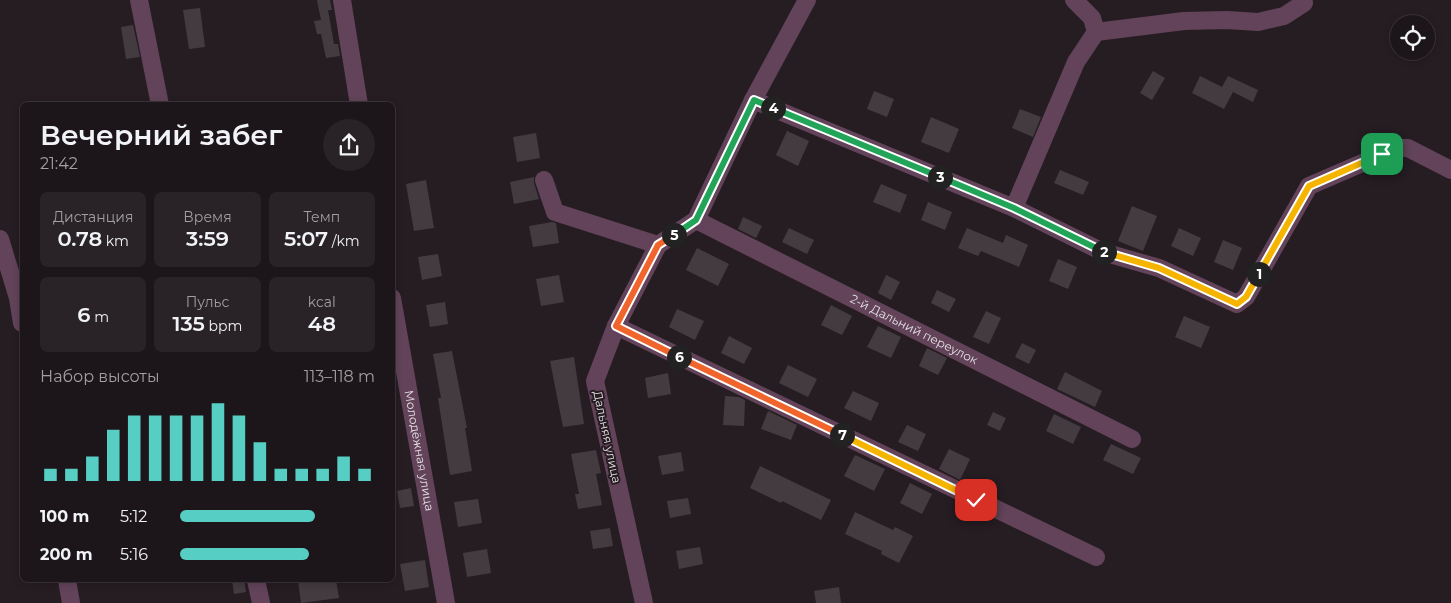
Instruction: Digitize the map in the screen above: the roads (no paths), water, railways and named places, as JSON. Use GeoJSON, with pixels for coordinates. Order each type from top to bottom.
{"type":"FeatureCollection","features":[{"type":"Feature","properties":{"kind":"street"},"geometry":{"type":"LineString","coordinates":[[139,0],[159,102]]}},
{"type":"Feature","properties":{"kind":"street"},"geometry":{"type":"LineString","coordinates":[[342,0],[359,102]]}},
{"type":"Feature","properties":{"kind":"street"},"geometry":{"type":"LineString","coordinates":[[696,220],[754,100],[807,0]]}},
{"type":"Feature","properties":{"kind":"street"},"geometry":{"type":"LineString","coordinates":[[1074,0],[1092,18],[1096,32]]}},
{"type":"Feature","properties":{"kind":"street"},"geometry":{"type":"LineString","coordinates":[[1014,208],[1076,62],[1096,32],[1184,21],[1227,20],[1258,22],[1284,16],[1304,3]]}},
{"type":"Feature","properties":{"kind":"street"},"geometry":{"type":"LineString","coordinates":[[754,100],[1014,208],[1103,252],[1159,268],[1237,304],[1246,297],[1309,186],[1397,148],[1408,148],[1451,170]]}},
{"type":"Feature","properties":{"kind":"street"},"geometry":{"type":"LineString","coordinates":[[544,180],[555,212],[658,245]]}},
{"type":"Feature","properties":{"kind":"street","name":"Дальняя улица"},"geometry":{"type":"LineString","coordinates":[[644,603],[595,381],[616,326],[658,245],[696,220]]}},
{"type":"Feature","properties":{"kind":"street","name":"2-й Дальний переулок"},"geometry":{"type":"LineString","coordinates":[[696,220],[1132,439]]}},
{"type":"Feature","properties":{"kind":"street"},"geometry":{"type":"LineString","coordinates":[[0,239],[20,310]]}},
{"type":"Feature","properties":{"kind":"street","name":"Молодёжная улица"},"geometry":{"type":"LineString","coordinates":[[395,315],[446,603]]}},
{"type":"Feature","properties":{"kind":"street"},"geometry":{"type":"LineString","coordinates":[[616,326],[1096,557]]}},
{"type":"Feature","properties":{"kind":"street"},"geometry":{"type":"LineString","coordinates":[[66,582],[70,603]]}},
{"type":"Feature","properties":{"kind":"street"},"geometry":{"type":"LineString","coordinates":[[256,582],[261,603]]}}]}
